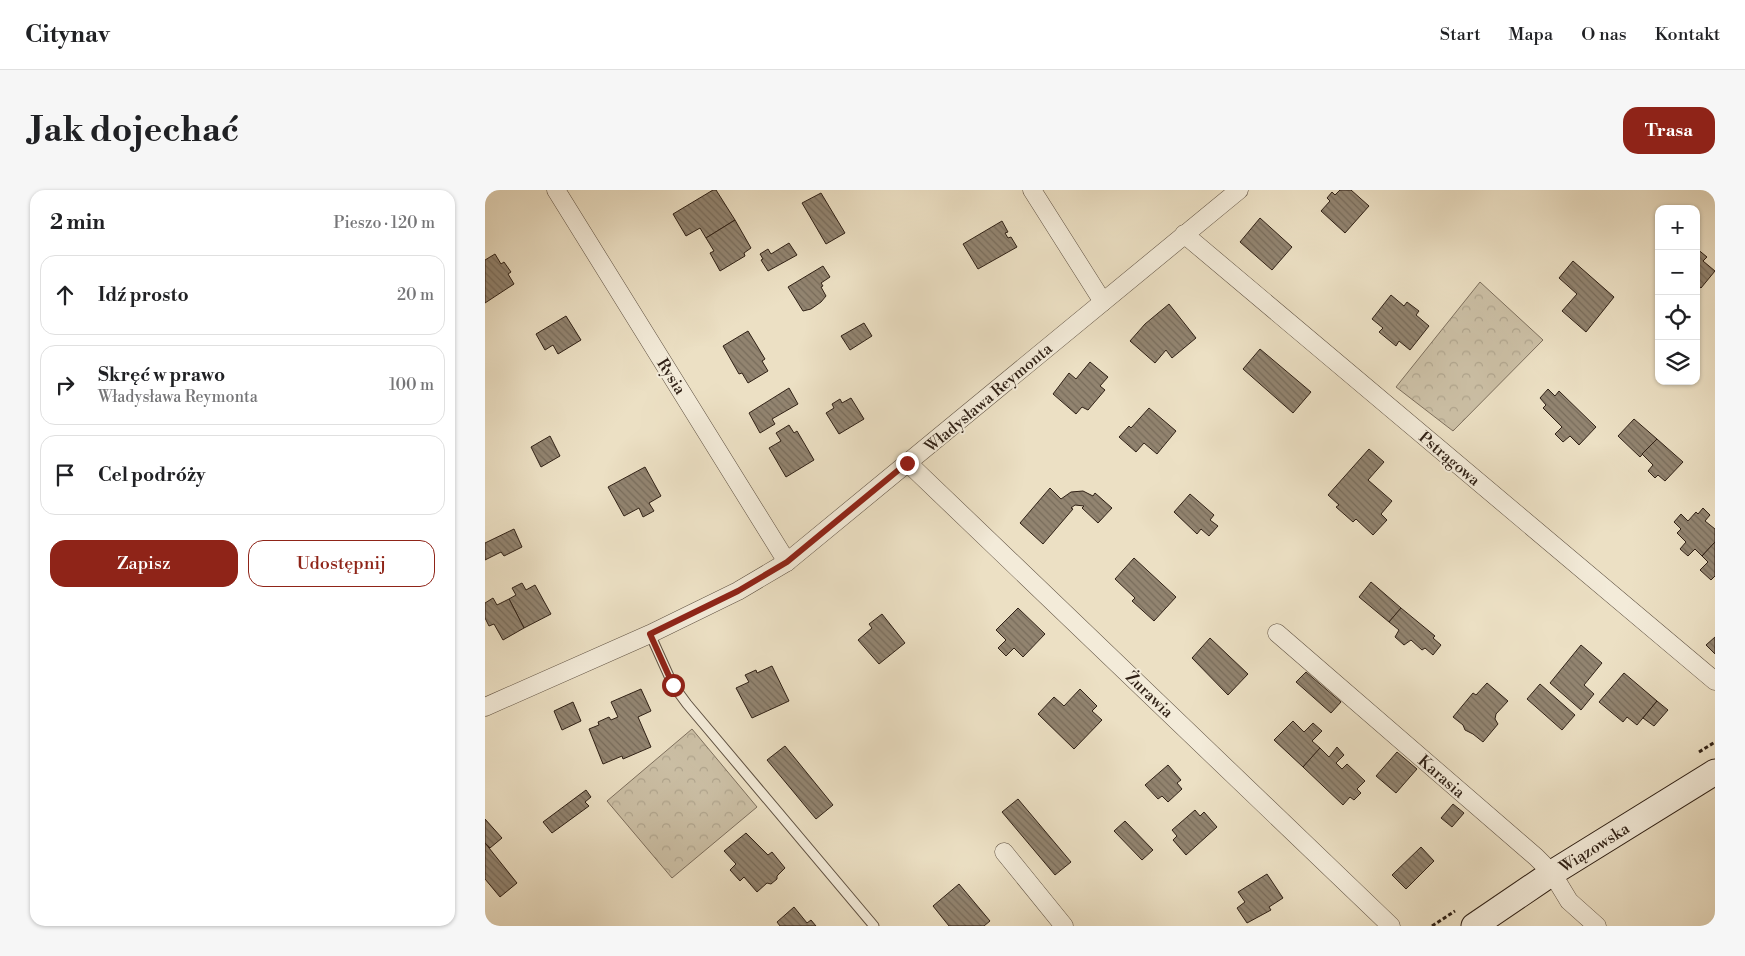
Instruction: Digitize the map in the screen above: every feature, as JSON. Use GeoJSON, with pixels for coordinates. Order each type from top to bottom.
{"type":"FeatureCollection","features":[{"type":"Feature","properties":{"kind":"main road","name":"Wiązowska"},"geometry":{"type":"LineString","coordinates":[[1475,926],[1552,873],[1715,772]]}},
{"type":"Feature","properties":{"kind":"street","name":"Rysia"},"geometry":{"type":"LineString","coordinates":[[557,190],[787,562]]}},
{"type":"Feature","properties":{"kind":"street"},"geometry":{"type":"LineString","coordinates":[[1033,190],[1103,302]]}},
{"type":"Feature","properties":{"kind":"street","name":"Władysława Reymonta"},"geometry":{"type":"LineString","coordinates":[[485,706],[650,634],[738,591],[787,562],[1239,190]]}},
{"type":"Feature","properties":{"kind":"street","name":"Pstrągowa"},"geometry":{"type":"LineString","coordinates":[[1184,234],[1715,681]]}},
{"type":"Feature","properties":{"kind":"street","name":"Żurawia"},"geometry":{"type":"LineString","coordinates":[[907,463],[1391,926]]}},
{"type":"Feature","properties":{"kind":"street","name":"Karasia"},"geometry":{"type":"LineString","coordinates":[[1277,633],[1522,844],[1552,873],[1569,901],[1597,926]]}},
{"type":"Feature","properties":{"kind":"street"},"geometry":{"type":"LineString","coordinates":[[1004,852],[1064,926]]}},
{"type":"Feature","properties":{"kind":"lane"},"geometry":{"type":"LineString","coordinates":[[650,634],[673,685],[687,704],[874,926]]}},
{"type":"Feature","properties":{"kind":"green space"},"geometry":{"type":"Polygon","coordinates":[[[1480,282],[1543,340],[1453,431],[1396,387],[1480,282]]]}},
{"type":"Feature","properties":{"kind":"green space"},"geometry":{"type":"Polygon","coordinates":[[[692,729],[757,807],[672,878],[607,801],[692,729]]]}},
{"type":"Feature","properties":{"kind":"building"},"geometry":{"type":"Polygon","coordinates":[[[716,190],[735,220],[706,238],[700,228],[686,236],[673,214],[716,190]]]}},
{"type":"Feature","properties":{"kind":"building"},"geometry":{"type":"Polygon","coordinates":[[[1340,190],[1351,190],[1369,206],[1345,233],[1321,211],[1330,201],[1327,198],[1332,192],[1335,195],[1340,190]]]}},
{"type":"Feature","properties":{"kind":"building"},"geometry":{"type":"Polygon","coordinates":[[[821,193],[845,233],[826,244],[802,203],[821,193]]]}},
{"type":"Feature","properties":{"kind":"building"},"geometry":{"type":"Polygon","coordinates":[[[1260,218],[1292,247],[1272,270],[1240,242],[1260,218]]]}},
{"type":"Feature","properties":{"kind":"building"},"geometry":{"type":"Polygon","coordinates":[[[735,220],[751,248],[744,253],[745,256],[720,271],[710,253],[714,251],[706,238],[735,220]]]}},
{"type":"Feature","properties":{"kind":"building"},"geometry":{"type":"Polygon","coordinates":[[[1002,221],[1008,232],[1005,233],[1008,238],[1011,237],[1017,247],[978,269],[963,244],[1002,221]]]}},
{"type":"Feature","properties":{"kind":"building"},"geometry":{"type":"Polygon","coordinates":[[[789,243],[797,255],[768,271],[761,260],[763,259],[760,254],[768,249],[771,254],[789,243]]]}},
{"type":"Feature","properties":{"kind":"building"},"geometry":{"type":"Polygon","coordinates":[[[1700,251],[1707,257],[1703,261],[1715,271],[1701,288],[1700,251]]]}},
{"type":"Feature","properties":{"kind":"building"},"geometry":{"type":"Polygon","coordinates":[[[495,254],[501,264],[504,262],[511,272],[508,274],[514,284],[485,303],[485,260],[495,254]]]}},
{"type":"Feature","properties":{"kind":"building"},"geometry":{"type":"Polygon","coordinates":[[[1573,261],[1614,297],[1586,332],[1562,311],[1577,294],[1559,278],[1573,261]]]}},
{"type":"Feature","properties":{"kind":"building"},"geometry":{"type":"Polygon","coordinates":[[[823,266],[830,277],[821,283],[826,296],[811,309],[803,311],[788,287],[823,266]]]}},
{"type":"Feature","properties":{"kind":"building"},"geometry":{"type":"Polygon","coordinates":[[[1391,295],[1404,306],[1407,302],[1419,311],[1416,315],[1429,326],[1410,350],[1399,341],[1396,346],[1379,332],[1383,328],[1372,319],[1391,295]]]}},
{"type":"Feature","properties":{"kind":"building"},"geometry":{"type":"Polygon","coordinates":[[[1169,304],[1196,338],[1172,358],[1166,350],[1155,363],[1130,341],[1145,324],[1169,304]]]}},
{"type":"Feature","properties":{"kind":"building"},"geometry":{"type":"Polygon","coordinates":[[[566,316],[581,340],[558,354],[553,345],[545,350],[536,334],[566,316]]]}},
{"type":"Feature","properties":{"kind":"building"},"geometry":{"type":"Polygon","coordinates":[[[864,323],[872,336],[850,350],[841,336],[864,323]]]}},
{"type":"Feature","properties":{"kind":"building"},"geometry":{"type":"Polygon","coordinates":[[[748,331],[765,359],[762,361],[768,371],[748,383],[742,373],[739,374],[723,346],[748,331]]]}},
{"type":"Feature","properties":{"kind":"building"},"geometry":{"type":"Polygon","coordinates":[[[1260,349],[1311,392],[1293,413],[1243,369],[1260,349]]]}},
{"type":"Feature","properties":{"kind":"building"},"geometry":{"type":"Polygon","coordinates":[[[1090,362],[1108,377],[1100,386],[1105,390],[1088,410],[1082,407],[1076,414],[1053,394],[1069,373],[1076,379],[1090,362]]]}},
{"type":"Feature","properties":{"kind":"building"},"geometry":{"type":"Polygon","coordinates":[[[789,388],[798,404],[772,419],[775,424],[760,433],[749,413],[789,388]]]}},
{"type":"Feature","properties":{"kind":"building"},"geometry":{"type":"Polygon","coordinates":[[[1548,389],[1555,396],[1559,391],[1596,427],[1579,445],[1570,436],[1563,442],[1555,434],[1562,427],[1543,408],[1546,405],[1540,398],[1548,389]]]}},
{"type":"Feature","properties":{"kind":"building"},"geometry":{"type":"Polygon","coordinates":[[[851,398],[864,419],[839,434],[826,413],[834,408],[832,404],[840,399],[842,403],[851,398]]]}},
{"type":"Feature","properties":{"kind":"building"},"geometry":{"type":"Polygon","coordinates":[[[1149,408],[1176,431],[1157,454],[1144,443],[1136,452],[1119,437],[1129,426],[1131,428],[1149,408]]]}},
{"type":"Feature","properties":{"kind":"building"},"geometry":{"type":"Polygon","coordinates":[[[1634,419],[1657,439],[1640,457],[1618,436],[1634,419]]]}},
{"type":"Feature","properties":{"kind":"building"},"geometry":{"type":"Polygon","coordinates":[[[789,425],[794,433],[797,431],[814,460],[786,477],[769,448],[781,441],[776,433],[789,425]]]}},
{"type":"Feature","properties":{"kind":"building"},"geometry":{"type":"Polygon","coordinates":[[[550,436],[560,456],[541,467],[531,447],[550,436]]]}},
{"type":"Feature","properties":{"kind":"building"},"geometry":{"type":"Polygon","coordinates":[[[1657,439],[1683,462],[1665,481],[1658,475],[1655,478],[1648,471],[1653,465],[1642,454],[1657,439]]]}},
{"type":"Feature","properties":{"kind":"building"},"geometry":{"type":"Polygon","coordinates":[[[1369,449],[1384,462],[1368,480],[1392,501],[1381,514],[1387,520],[1373,535],[1356,519],[1353,522],[1336,507],[1339,505],[1328,495],[1369,449]]]}},
{"type":"Feature","properties":{"kind":"building"},"geometry":{"type":"Polygon","coordinates":[[[645,467],[661,496],[649,503],[654,511],[643,517],[639,508],[624,516],[608,487],[645,467]]]}},
{"type":"Feature","properties":{"kind":"building"},"geometry":{"type":"Polygon","coordinates":[[[1050,488],[1061,499],[1071,492],[1083,491],[1093,496],[1095,493],[1112,508],[1098,523],[1082,508],[1084,506],[1075,505],[1043,544],[1020,523],[1050,488]]]}},
{"type":"Feature","properties":{"kind":"building"},"geometry":{"type":"Polygon","coordinates":[[[1190,494],[1214,515],[1210,520],[1218,526],[1209,536],[1201,529],[1197,534],[1174,512],[1190,494]]]}},
{"type":"Feature","properties":{"kind":"building"},"geometry":{"type":"Polygon","coordinates":[[[1703,508],[1710,515],[1705,521],[1715,529],[1715,542],[1702,556],[1695,549],[1688,556],[1680,549],[1686,542],[1677,533],[1681,529],[1674,522],[1681,514],[1688,521],[1696,512],[1698,514],[1703,508]]]}},
{"type":"Feature","properties":{"kind":"building"},"geometry":{"type":"Polygon","coordinates":[[[514,529],[522,547],[504,556],[501,552],[485,560],[485,543],[514,529]]]}},
{"type":"Feature","properties":{"kind":"building"},"geometry":{"type":"Polygon","coordinates":[[[1715,542],[1715,576],[1711,580],[1700,570],[1708,562],[1702,556],[1715,542]]]}},
{"type":"Feature","properties":{"kind":"building"},"geometry":{"type":"Polygon","coordinates":[[[1134,558],[1176,597],[1154,621],[1132,601],[1135,598],[1115,579],[1134,558]]]}},
{"type":"Feature","properties":{"kind":"building"},"geometry":{"type":"Polygon","coordinates":[[[1371,582],[1401,608],[1389,622],[1359,597],[1371,582]]]}},
{"type":"Feature","properties":{"kind":"building"},"geometry":{"type":"Polygon","coordinates":[[[522,583],[526,590],[535,585],[551,614],[524,628],[509,599],[516,595],[512,588],[522,583]]]}},
{"type":"Feature","properties":{"kind":"building"},"geometry":{"type":"Polygon","coordinates":[[[493,598],[497,605],[509,599],[524,628],[503,640],[494,624],[489,626],[485,618],[485,603],[493,598]]]}},
{"type":"Feature","properties":{"kind":"building"},"geometry":{"type":"Polygon","coordinates":[[[1018,608],[1045,634],[1023,657],[1014,648],[1006,656],[998,648],[1006,640],[996,630],[1018,608]]]}},
{"type":"Feature","properties":{"kind":"building"},"geometry":{"type":"Polygon","coordinates":[[[1401,608],[1435,636],[1433,638],[1441,645],[1433,655],[1425,648],[1422,650],[1411,640],[1404,645],[1395,637],[1399,630],[1389,622],[1401,608]]]}},
{"type":"Feature","properties":{"kind":"building"},"geometry":{"type":"Polygon","coordinates":[[[882,614],[905,643],[879,664],[858,640],[872,628],[869,624],[882,614]]]}},
{"type":"Feature","properties":{"kind":"building"},"geometry":{"type":"Polygon","coordinates":[[[1715,637],[1715,654],[1706,645],[1715,637]]]}},
{"type":"Feature","properties":{"kind":"building"},"geometry":{"type":"Polygon","coordinates":[[[1210,638],[1248,674],[1228,695],[1192,658],[1210,638]]]}},
{"type":"Feature","properties":{"kind":"building"},"geometry":{"type":"Polygon","coordinates":[[[1581,645],[1602,663],[1584,685],[1594,694],[1581,710],[1550,683],[1581,645]]]}},
{"type":"Feature","properties":{"kind":"building"},"geometry":{"type":"Polygon","coordinates":[[[772,666],[789,701],[752,718],[736,688],[749,682],[745,675],[756,670],[757,673],[772,666]]]}},
{"type":"Feature","properties":{"kind":"building"},"geometry":{"type":"Polygon","coordinates":[[[1306,672],[1341,702],[1331,713],[1296,682],[1306,672]]]}},
{"type":"Feature","properties":{"kind":"building"},"geometry":{"type":"Polygon","coordinates":[[[1624,673],[1657,701],[1637,725],[1627,717],[1623,722],[1599,702],[1624,673]]]}},
{"type":"Feature","properties":{"kind":"building"},"geometry":{"type":"Polygon","coordinates":[[[1487,683],[1508,701],[1496,714],[1495,719],[1498,724],[1483,742],[1465,730],[1463,725],[1453,717],[1473,693],[1476,695],[1487,683]]]}},
{"type":"Feature","properties":{"kind":"building"},"geometry":{"type":"Polygon","coordinates":[[[1540,684],[1575,715],[1562,730],[1527,699],[1540,684]]]}},
{"type":"Feature","properties":{"kind":"building"},"geometry":{"type":"Polygon","coordinates":[[[641,689],[651,711],[638,717],[651,747],[623,759],[622,756],[603,764],[589,729],[599,725],[598,722],[609,717],[611,720],[618,717],[611,702],[641,689]]]}},
{"type":"Feature","properties":{"kind":"building"},"geometry":{"type":"Polygon","coordinates":[[[1080,689],[1097,706],[1092,711],[1102,720],[1074,749],[1038,714],[1054,697],[1064,706],[1080,689]]]}},
{"type":"Feature","properties":{"kind":"building"},"geometry":{"type":"Polygon","coordinates":[[[1657,701],[1668,710],[1654,726],[1643,718],[1657,701]]]}},
{"type":"Feature","properties":{"kind":"building"},"geometry":{"type":"Polygon","coordinates":[[[573,702],[581,721],[562,730],[554,711],[573,702]]]}},
{"type":"Feature","properties":{"kind":"building"},"geometry":{"type":"Polygon","coordinates":[[[1293,721],[1304,732],[1313,723],[1322,731],[1312,741],[1320,748],[1303,767],[1274,740],[1293,721]]]}},
{"type":"Feature","properties":{"kind":"building"},"geometry":{"type":"Polygon","coordinates":[[[785,746],[833,805],[816,819],[767,760],[785,746]]]}},
{"type":"Feature","properties":{"kind":"building"},"geometry":{"type":"Polygon","coordinates":[[[1337,747],[1344,755],[1336,763],[1342,769],[1347,764],[1365,781],[1357,789],[1361,793],[1354,800],[1350,797],[1343,805],[1303,767],[1320,748],[1329,757],[1337,747]]]}},
{"type":"Feature","properties":{"kind":"building"},"geometry":{"type":"Polygon","coordinates":[[[1397,752],[1417,769],[1396,793],[1376,776],[1397,752]]]}},
{"type":"Feature","properties":{"kind":"building"},"geometry":{"type":"Polygon","coordinates":[[[1168,765],[1181,780],[1177,783],[1182,789],[1168,802],[1162,796],[1158,799],[1145,785],[1168,765]]]}},
{"type":"Feature","properties":{"kind":"building"},"geometry":{"type":"Polygon","coordinates":[[[586,790],[591,797],[585,802],[589,806],[552,833],[543,822],[586,790]]]}},
{"type":"Feature","properties":{"kind":"building"},"geometry":{"type":"Polygon","coordinates":[[[1018,799],[1071,862],[1055,875],[1002,812],[1018,799]]]}},
{"type":"Feature","properties":{"kind":"building"},"geometry":{"type":"Polygon","coordinates":[[[1453,804],[1464,813],[1452,827],[1441,818],[1453,804]]]}},
{"type":"Feature","properties":{"kind":"building"},"geometry":{"type":"Polygon","coordinates":[[[1195,810],[1200,816],[1204,812],[1217,827],[1186,855],[1173,840],[1177,836],[1172,830],[1195,810]]]}},
{"type":"Feature","properties":{"kind":"building"},"geometry":{"type":"Polygon","coordinates":[[[485,819],[502,838],[490,848],[485,843],[485,819]]]}},
{"type":"Feature","properties":{"kind":"building"},"geometry":{"type":"Polygon","coordinates":[[[1125,821],[1153,850],[1142,860],[1114,831],[1125,821]]]}},
{"type":"Feature","properties":{"kind":"building"},"geometry":{"type":"Polygon","coordinates":[[[746,833],[768,855],[772,852],[785,868],[777,876],[777,879],[771,884],[767,883],[757,892],[744,877],[740,881],[730,870],[736,864],[724,851],[746,833]]]}},
{"type":"Feature","properties":{"kind":"building"},"geometry":{"type":"Polygon","coordinates":[[[485,843],[517,883],[500,897],[485,879],[485,843]]]}},
{"type":"Feature","properties":{"kind":"building"},"geometry":{"type":"Polygon","coordinates":[[[1421,847],[1434,861],[1406,889],[1392,875],[1421,847]]]}},
{"type":"Feature","properties":{"kind":"building"},"geometry":{"type":"Polygon","coordinates":[[[1267,874],[1283,898],[1269,907],[1271,910],[1247,923],[1237,908],[1245,902],[1238,892],[1267,874]]]}},
{"type":"Feature","properties":{"kind":"building"},"geometry":{"type":"Polygon","coordinates":[[[959,884],[990,921],[984,926],[949,926],[933,906],[959,884]]]}},
{"type":"Feature","properties":{"kind":"building"},"geometry":{"type":"Polygon","coordinates":[[[794,907],[807,923],[811,920],[816,926],[780,926],[777,922],[794,907]]]}},
{"type":"Feature","properties":{"kind":"route"},"geometry":{"type":"LineString","coordinates":[[673,685],[650,634],[738,591],[787,562],[907,463]]}}]}
